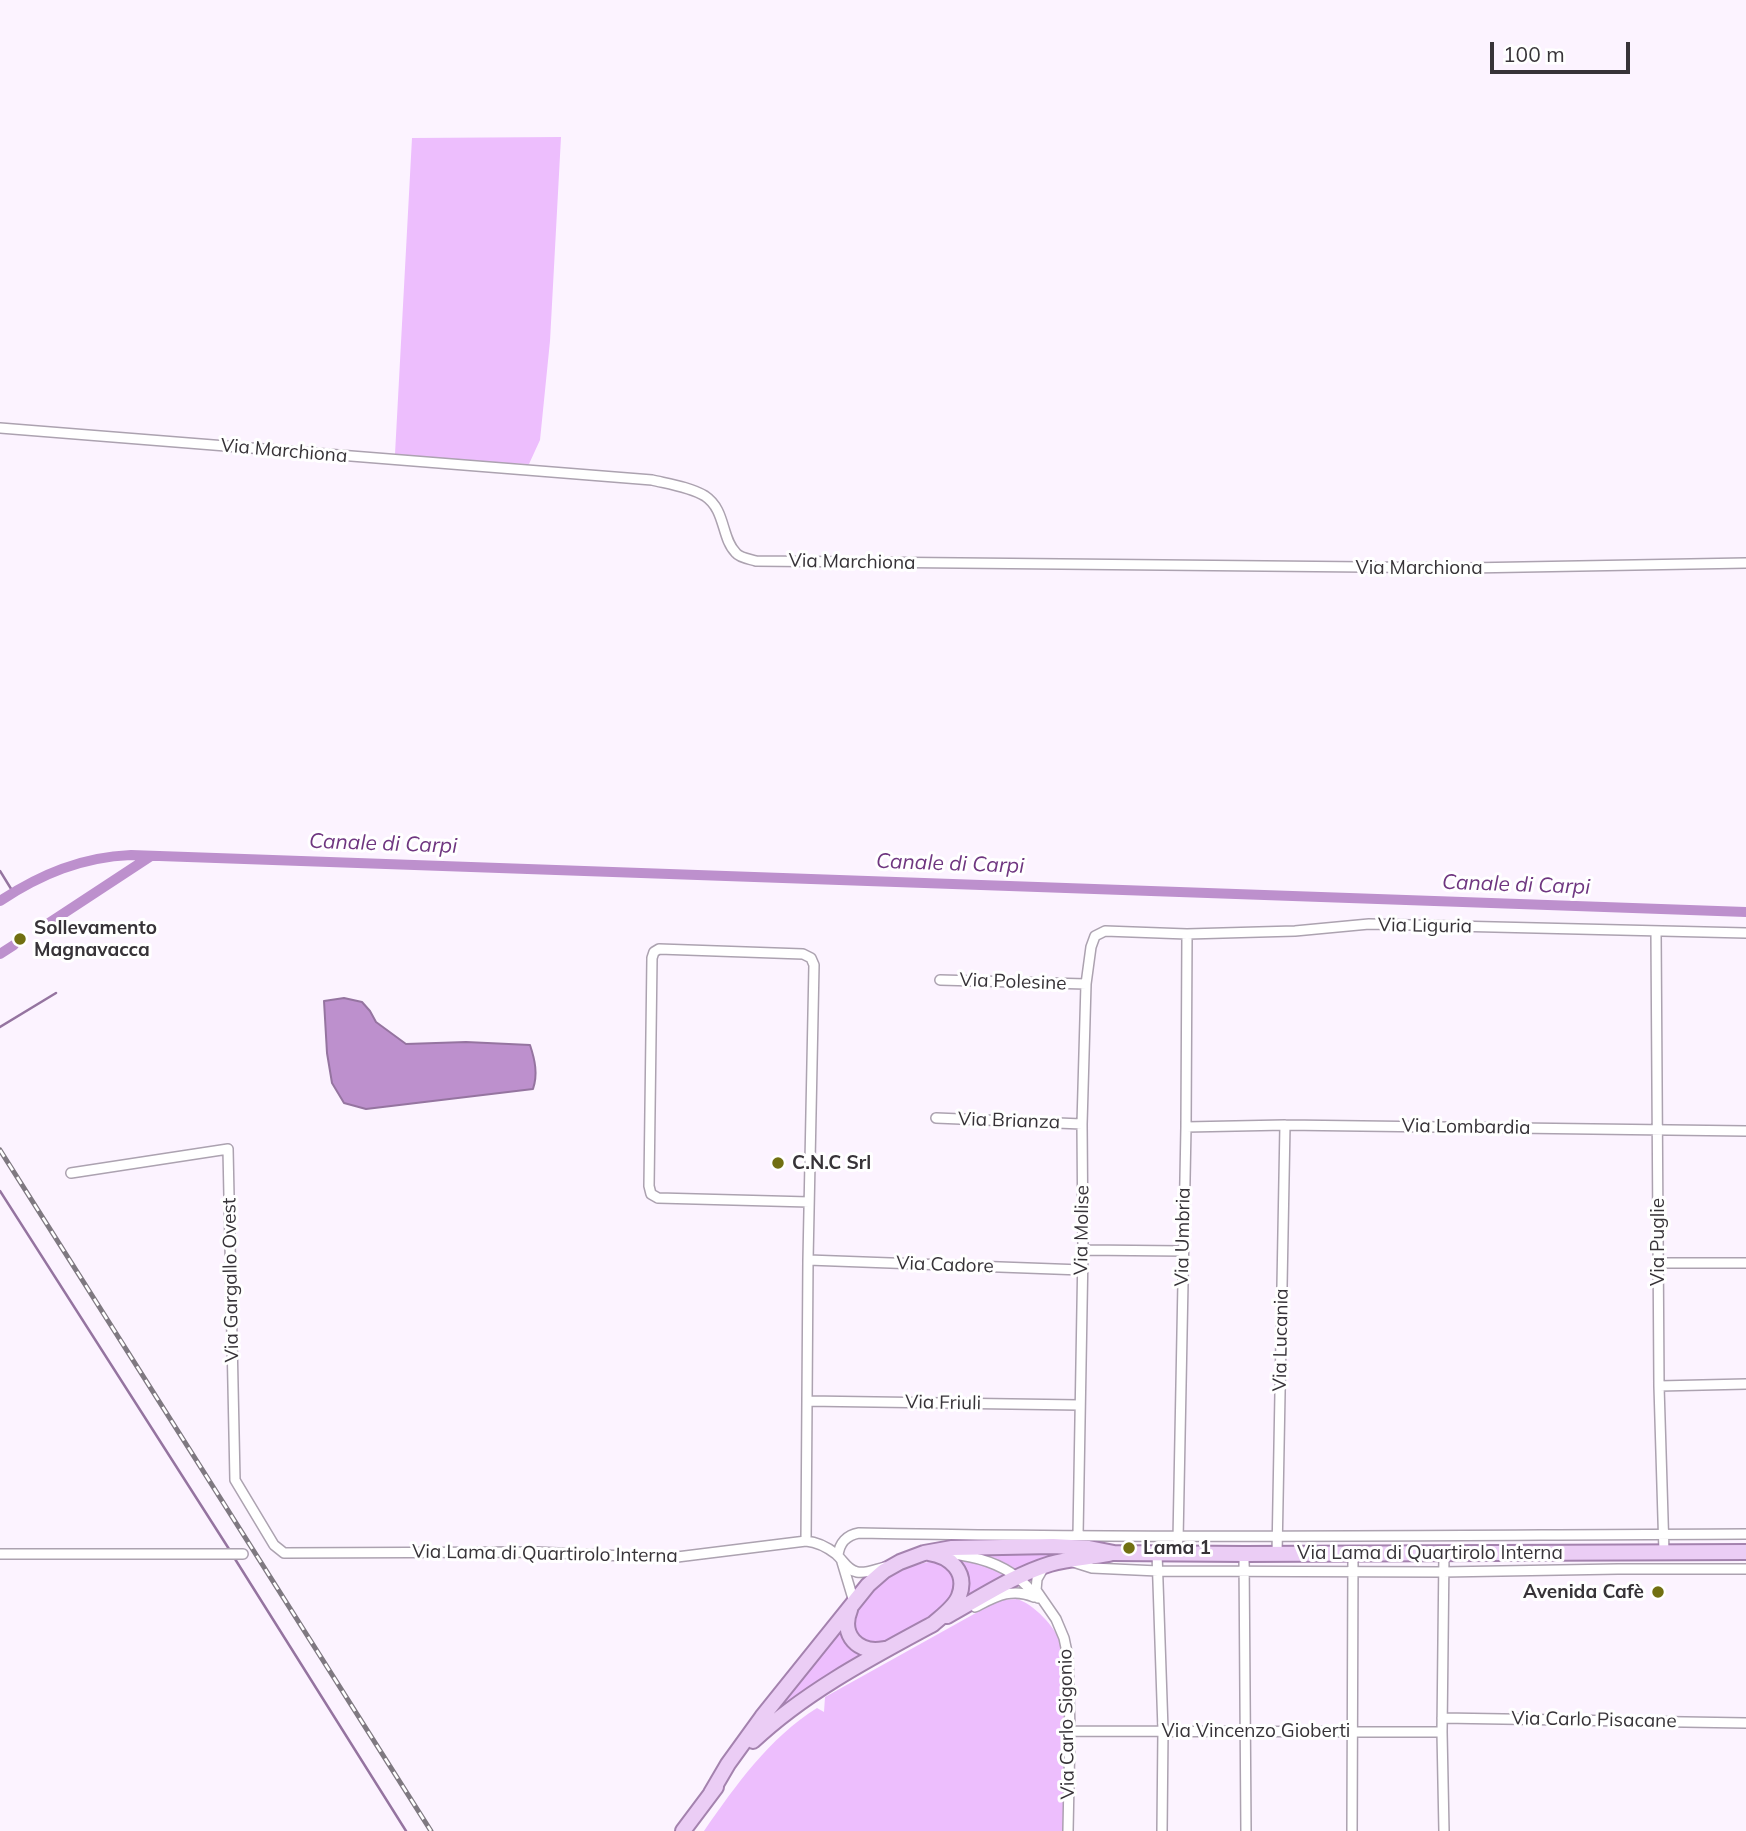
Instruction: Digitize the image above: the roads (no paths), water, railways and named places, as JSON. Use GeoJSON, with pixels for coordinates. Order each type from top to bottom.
{"type":"FeatureCollection","features":[{"type":"Feature","properties":{"kind":"main road","name":"Via Lama di Quartirolo Interna"},"geometry":{"type":"LineString","coordinates":[[927,1552],[952,1548],[1053,1546],[1089,1548],[1114,1553]]}},
{"type":"Feature","properties":{"kind":"main road"},"geometry":{"type":"LineString","coordinates":[[683,1831],[750,1744],[775,1721],[800,1702],[937,1622],[953,1605],[961,1587],[959,1574],[951,1562],[927,1552],[900,1562],[875,1579],[762,1717],[711,1793]]}},
{"type":"Feature","properties":{"kind":"main road","name":"Via Lama di Quartirolo Interna"},"geometry":{"type":"LineString","coordinates":[[937,1622],[1045,1566],[1114,1553],[1244,1555],[1746,1552]]}},
{"type":"Feature","properties":{"kind":"main road"},"geometry":{"type":"LineString","coordinates":[[853,1604],[846,1619],[850,1637],[864,1649],[871,1651],[893,1646]]}},
{"type":"Feature","properties":{"kind":"street","name":"Via Marchiona"},"geometry":{"type":"LineString","coordinates":[[0,428],[652,480],[685,488],[706,497],[722,518],[728,541],[737,555],[756,561],[1468,568],[1746,563]]}},
{"type":"Feature","properties":{"kind":"street","name":"Via Liguria"},"geometry":{"type":"LineString","coordinates":[[1105,931],[1187,934],[1295,931],[1369,924],[1746,933]]}},
{"type":"Feature","properties":{"kind":"street","name":"Via Molise"},"geometry":{"type":"LineString","coordinates":[[1077,1535],[1086,984],[1091,947],[1095,936],[1105,931]]}},
{"type":"Feature","properties":{"kind":"street","name":"Via Puglie"},"geometry":{"type":"LineString","coordinates":[[1656,931],[1659,1386],[1664,1552]]}},
{"type":"Feature","properties":{"kind":"street","name":"Via Umbria"},"geometry":{"type":"LineString","coordinates":[[1178,1538],[1187,934]]}},
{"type":"Feature","properties":{"kind":"street"},"geometry":{"type":"LineString","coordinates":[[809,1202],[658,1198],[651,1194],[652,958],[656,950],[803,954],[811,958],[814,965],[806,1541],[822,1545],[850,1569],[862,1572],[900,1562]]}},
{"type":"Feature","properties":{"kind":"street","name":"Via Polesine"},"geometry":{"type":"LineString","coordinates":[[940,980],[1086,984]]}},
{"type":"Feature","properties":{"kind":"street","name":"Via Brianza"},"geometry":{"type":"LineString","coordinates":[[936,1118],[1082,1124]]}},
{"type":"Feature","properties":{"kind":"street","name":"Via Lucania"},"geometry":{"type":"LineString","coordinates":[[1277,1554],[1286,1125]]}},
{"type":"Feature","properties":{"kind":"street","name":"Via Lombardia"},"geometry":{"type":"LineString","coordinates":[[1186,1126],[1746,1131]]}},
{"type":"Feature","properties":{"kind":"street","name":"Via Gargallo Ovest"},"geometry":{"type":"LineString","coordinates":[[71,1173],[228,1149],[234,1480],[274,1545],[284,1553]]}},
{"type":"Feature","properties":{"kind":"street"},"geometry":{"type":"LineString","coordinates":[[1083,1251],[1183,1251]]}},
{"type":"Feature","properties":{"kind":"street","name":"Via Cadore"},"geometry":{"type":"LineString","coordinates":[[808,1260],[1082,1270]]}},
{"type":"Feature","properties":{"kind":"street"},"geometry":{"type":"LineString","coordinates":[[1658,1263],[1746,1263]]}},
{"type":"Feature","properties":{"kind":"street"},"geometry":{"type":"LineString","coordinates":[[1659,1386],[1746,1384]]}},
{"type":"Feature","properties":{"kind":"street","name":"Via Friuli"},"geometry":{"type":"LineString","coordinates":[[807,1401],[1079,1405]]}},
{"type":"Feature","properties":{"kind":"street"},"geometry":{"type":"LineString","coordinates":[[853,1604],[839,1548],[842,1542],[859,1533],[1178,1538],[1746,1534]]}},
{"type":"Feature","properties":{"kind":"street","name":"Via Lama di Quartirolo Interna"},"geometry":{"type":"LineString","coordinates":[[284,1553],[536,1552],[669,1558],[806,1541]]}},
{"type":"Feature","properties":{"kind":"street","name":"Via Carlo Sigonio"},"geometry":{"type":"LineString","coordinates":[[927,1552],[976,1557],[997,1566],[1018,1578],[1056,1619],[1069,1657],[1068,1831]]}},
{"type":"Feature","properties":{"kind":"street"},"geometry":{"type":"LineString","coordinates":[[1601,1552],[1618,1569]]}},
{"type":"Feature","properties":{"kind":"street"},"geometry":{"type":"LineString","coordinates":[[0,1554],[243,1553]]}},
{"type":"Feature","properties":{"kind":"street"},"geometry":{"type":"LineString","coordinates":[[1157,1553],[1163,1730],[1162,1831]]}},
{"type":"Feature","properties":{"kind":"street"},"geometry":{"type":"LineString","coordinates":[[1444,1553],[1441,1732],[1444,1831]]}},
{"type":"Feature","properties":{"kind":"street"},"geometry":{"type":"LineString","coordinates":[[1352,1831],[1353,1554]]}},
{"type":"Feature","properties":{"kind":"street"},"geometry":{"type":"LineString","coordinates":[[1244,1555],[1246,1831]]}},
{"type":"Feature","properties":{"kind":"street"},"geometry":{"type":"LineString","coordinates":[[1068,1560],[1092,1568],[1158,1571],[1746,1569]]}},
{"type":"Feature","properties":{"kind":"street"},"geometry":{"type":"LineString","coordinates":[[1045,1566],[1037,1580],[1036,1588],[1046,1606]]}},
{"type":"Feature","properties":{"kind":"street"},"geometry":{"type":"LineString","coordinates":[[937,1622],[1011,1592],[1026,1594],[1046,1606]]}},
{"type":"Feature","properties":{"kind":"street","name":"Via Carlo Pisacane"},"geometry":{"type":"LineString","coordinates":[[1442,1717],[1746,1723]]}},
{"type":"Feature","properties":{"kind":"street","name":"Via Vincenzo Gioberti"},"geometry":{"type":"LineString","coordinates":[[1070,1731],[1441,1732]]}},
{"type":"Feature","properties":{"kind":"waterway","name":"Canale di Carpi"},"geometry":{"type":"LineString","coordinates":[[0,901],[47,875],[79,863],[131,855],[1746,912]]}},
{"type":"Feature","properties":{"kind":"waterway","name":"Canale di Carpi"},"geometry":{"type":"LineString","coordinates":[[49,923],[151,856]]}},
{"type":"Feature","properties":{"kind":"waterway"},"geometry":{"type":"LineString","coordinates":[[0,871],[13,892]]}},
{"type":"Feature","properties":{"kind":"waterway","name":"Canale di Carpi"},"geometry":{"type":"LineString","coordinates":[[0,954],[14,945]]}},
{"type":"Feature","properties":{"kind":"waterway"},"geometry":{"type":"LineString","coordinates":[[0,1027],[56,993]]}},
{"type":"Feature","properties":{"kind":"waterway"},"geometry":{"type":"LineString","coordinates":[[0,1191],[229,1549]]}},
{"type":"Feature","properties":{"kind":"waterway"},"geometry":{"type":"LineString","coordinates":[[235,1559],[406,1831]]}},
{"type":"Feature","properties":{"kind":"railway"},"geometry":{"type":"LineString","coordinates":[[0,1150],[431,1831]]}},
{"type":"Feature","properties":{"kind":"place","name":"Sollevamento Magnavacca"},"geometry":{"type":"Point","coordinates":[20,939]}},
{"type":"Feature","properties":{"kind":"place","name":"C.N.C Srl"},"geometry":{"type":"Point","coordinates":[778,1163]}},
{"type":"Feature","properties":{"kind":"place","name":"Lama 1"},"geometry":{"type":"Point","coordinates":[1129,1548]}},
{"type":"Feature","properties":{"kind":"place","name":"Avenida Cafè"},"geometry":{"type":"Point","coordinates":[1658,1592]}}]}
